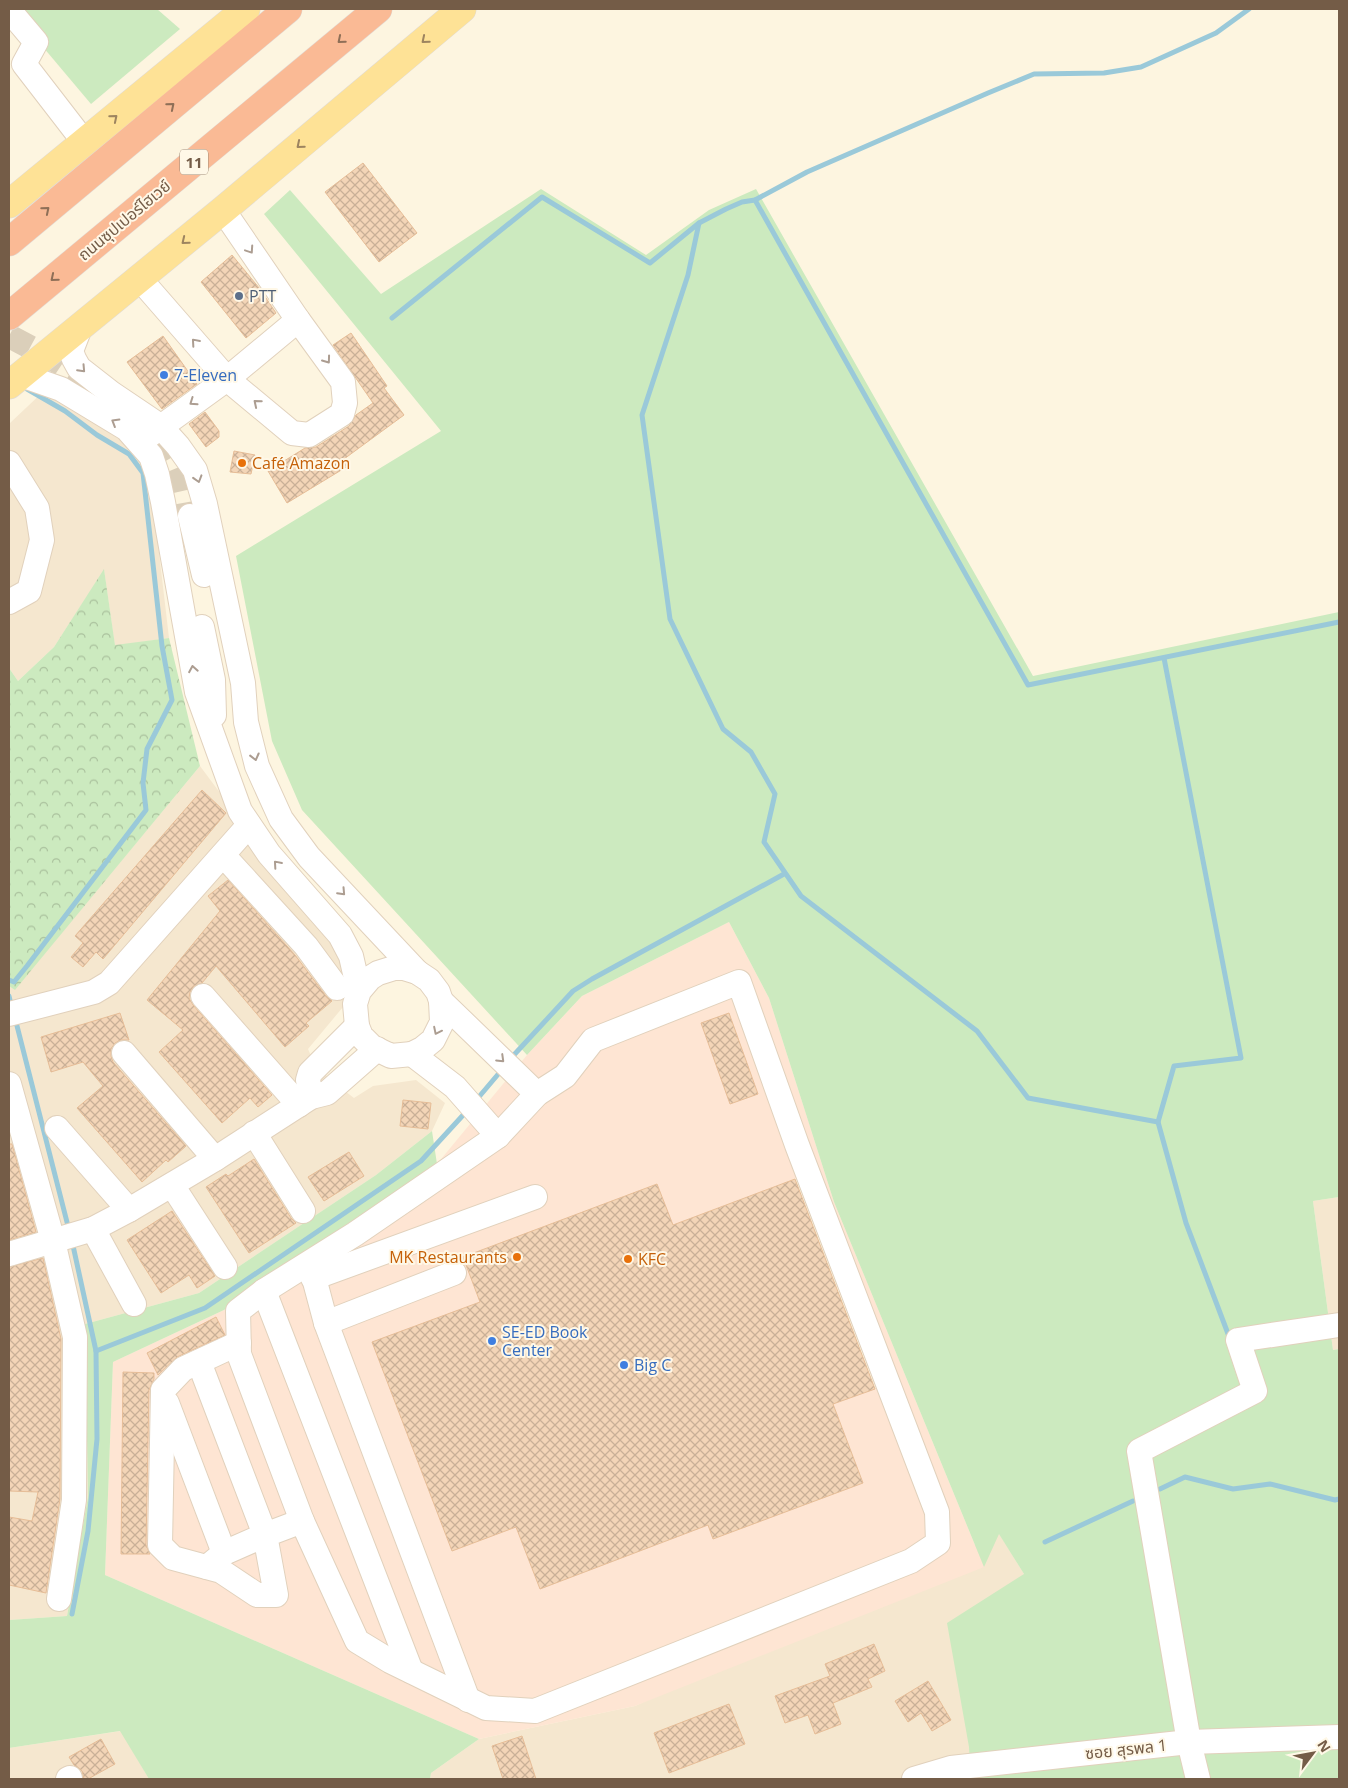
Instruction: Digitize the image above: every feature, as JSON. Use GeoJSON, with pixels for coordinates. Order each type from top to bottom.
{"type":"FeatureCollection","features":[{"type":"Feature","properties":{"kind":"highway"},"geometry":{"type":"LineString","coordinates":[[9,242],[288,9]]}},
{"type":"Feature","properties":{"kind":"highway","name":"ถนนซุปเปอร์ไฮเวย์"},"geometry":{"type":"LineString","coordinates":[[9,316],[378,9]]}},
{"type":"Feature","properties":{"kind":"main road"},"geometry":{"type":"LineString","coordinates":[[9,204],[246,9]]}},
{"type":"Feature","properties":{"kind":"main road"},"geometry":{"type":"LineString","coordinates":[[15,380],[223,210],[462,9]]}},
{"type":"Feature","properties":{"kind":"street"},"geometry":{"type":"LineString","coordinates":[[9,10],[36,42],[24,64],[85,143]]}},
{"type":"Feature","properties":{"kind":"street"},"geometry":{"type":"LineString","coordinates":[[139,278],[227,378],[292,433],[309,435],[342,414],[345,403],[343,382],[223,210]]}},
{"type":"Feature","properties":{"kind":"street"},"geometry":{"type":"LineString","coordinates":[[140,442],[227,378],[298,320]]}},
{"type":"Feature","properties":{"kind":"street"},"geometry":{"type":"LineString","coordinates":[[81,326],[71,351],[79,368],[111,393],[160,426],[196,470],[243,683],[246,722]]}},
{"type":"Feature","properties":{"kind":"street"},"geometry":{"type":"LineString","coordinates":[[15,380],[61,389],[127,429],[151,456],[157,474],[197,692],[227,777],[240,811],[269,854],[340,935],[351,956],[348,989]]}},
{"type":"Feature","properties":{"kind":"street"},"geometry":{"type":"LineString","coordinates":[[9,463],[36,508],[42,540],[30,591],[9,602]]}},
{"type":"Feature","properties":{"kind":"street"},"geometry":{"type":"LineString","coordinates":[[214,739],[212,680],[185,516],[228,676],[246,722],[257,766],[282,820],[309,857],[417,972],[429,980],[438,992],[441,1001],[442,1022],[432,1040],[422,1049],[412,1054],[391,1056],[372,1047],[361,1036],[357,1026],[355,1004],[348,989],[222,855]]}},
{"type":"Feature","properties":{"kind":"street"},"geometry":{"type":"LineString","coordinates":[[19,1012],[94,992],[109,983],[249,824]]}},
{"type":"Feature","properties":{"kind":"street"},"geometry":{"type":"LineString","coordinates":[[348,989],[378,973],[394,968],[404,968],[417,972]]}},
{"type":"Feature","properties":{"kind":"street"},"geometry":{"type":"LineString","coordinates":[[312,1270],[355,1234],[498,1136],[537,1094],[565,1076],[593,1040],[738,982],[797,1145],[937,1512],[938,1542],[911,1561],[535,1711],[486,1708],[412,1671],[358,1641],[302,1521],[239,1354],[238,1311],[264,1291],[312,1270],[535,1197]]}},
{"type":"Feature","properties":{"kind":"street"},"geometry":{"type":"LineString","coordinates":[[203,996],[305,1101]]}},
{"type":"Feature","properties":{"kind":"street"},"geometry":{"type":"LineString","coordinates":[[441,1001],[537,1094]]}},
{"type":"Feature","properties":{"kind":"street"},"geometry":{"type":"LineString","coordinates":[[305,1101],[310,1073],[357,1026]]}},
{"type":"Feature","properties":{"kind":"street"},"geometry":{"type":"LineString","coordinates":[[9,1254],[91,1230],[128,1210],[216,1159],[305,1101],[327,1093],[377,1049]]}},
{"type":"Feature","properties":{"kind":"street"},"geometry":{"type":"LineString","coordinates":[[124,1053],[216,1159]]}},
{"type":"Feature","properties":{"kind":"street"},"geometry":{"type":"LineString","coordinates":[[412,1054],[455,1087],[498,1136]]}},
{"type":"Feature","properties":{"kind":"street"},"geometry":{"type":"LineString","coordinates":[[9,1084],[57,1240],[75,1337],[74,1500],[59,1599]]}},
{"type":"Feature","properties":{"kind":"street"},"geometry":{"type":"LineString","coordinates":[[57,1128],[128,1210]]}},
{"type":"Feature","properties":{"kind":"street"},"geometry":{"type":"LineString","coordinates":[[254,1133],[303,1211]]}},
{"type":"Feature","properties":{"kind":"street"},"geometry":{"type":"LineString","coordinates":[[172,1185],[225,1267]]}},
{"type":"Feature","properties":{"kind":"street"},"geometry":{"type":"LineString","coordinates":[[91,1230],[134,1304]]}},
{"type":"Feature","properties":{"kind":"street"},"geometry":{"type":"LineString","coordinates":[[312,1270],[326,1323],[468,1700]]}},
{"type":"Feature","properties":{"kind":"street"},"geometry":{"type":"LineString","coordinates":[[326,1323],[454,1273]]}},
{"type":"Feature","properties":{"kind":"street"},"geometry":{"type":"LineString","coordinates":[[264,1291],[412,1671]]}},
{"type":"Feature","properties":{"kind":"street"},"geometry":{"type":"LineString","coordinates":[[1198,1779],[1139,1451],[1255,1391],[1238,1340],[1339,1324]]}},
{"type":"Feature","properties":{"kind":"street"},"geometry":{"type":"LineString","coordinates":[[239,1343],[183,1369],[162,1390],[160,1545],[173,1558],[215,1560],[265,1535],[302,1521]]}},
{"type":"Feature","properties":{"kind":"street"},"geometry":{"type":"LineString","coordinates":[[162,1390],[215,1560],[221,1571],[257,1595],[276,1595],[265,1535],[199,1362]]}},
{"type":"Feature","properties":{"kind":"street","name":"ซอย สุรพล 1"},"geometry":{"type":"LineString","coordinates":[[914,1779],[951,1768],[1190,1742],[1339,1737]]}},
{"type":"Feature","properties":{"kind":"shaded area"},"geometry":{"type":"Polygon","coordinates":[[[45,390],[132,448],[149,467],[169,638],[115,646],[104,570],[54,647],[18,681],[9,668],[9,424],[45,390]]]}},
{"type":"Feature","properties":{"kind":"shaded area"},"geometry":{"type":"Polygon","coordinates":[[[200,766],[334,946],[348,975],[343,1007],[308,1049],[316,1067],[354,1098],[373,1086],[416,1080],[445,1103],[432,1131],[376,1175],[199,1293],[85,1324],[88,1497],[67,1616],[9,1620],[9,986],[15,989],[200,766]]]}},
{"type":"Feature","properties":{"kind":"shaded area"},"geometry":{"type":"Polygon","coordinates":[[[729,922],[769,998],[834,1202],[984,1567],[635,1706],[479,1739],[105,1575],[113,1362],[224,1310],[437,1164],[527,1055],[582,996],[729,922]],[[797,1178],[673,1225],[657,1184],[463,1257],[480,1302],[373,1343],[452,1551],[516,1527],[540,1589],[708,1525],[713,1539],[863,1483],[833,1404],[876,1388],[797,1178]]]}},
{"type":"Feature","properties":{"kind":"shaded area"},"geometry":{"type":"Polygon","coordinates":[[[1339,1197],[1339,1349],[1333,1350],[1313,1201],[1339,1197]]]}},
{"type":"Feature","properties":{"kind":"shaded area"},"geometry":{"type":"Polygon","coordinates":[[[999,1533],[1024,1574],[969,1747],[970,1776],[952,1779],[430,1779],[431,1773],[479,1739],[635,1706],[999,1533]]]}},
{"type":"Feature","properties":{"kind":"shaded area"},"geometry":{"type":"Polygon","coordinates":[[[121,1731],[149,1779],[9,1779],[9,1748],[121,1731]]]}},
{"type":"Feature","properties":{"kind":"green space"},"geometry":{"type":"Polygon","coordinates":[[[11,9],[157,9],[180,29],[91,104],[11,9]]]}},
{"type":"Feature","properties":{"kind":"green space"},"geometry":{"type":"Polygon","coordinates":[[[541,189],[646,255],[709,210],[756,189],[1033,676],[1339,612],[1339,1197],[1313,1201],[1333,1350],[1339,1349],[1339,1779],[952,1779],[970,1776],[969,1747],[947,1623],[1024,1574],[999,1534],[984,1567],[834,1202],[769,998],[729,922],[582,996],[527,1055],[302,810],[272,741],[236,556],[441,431],[264,214],[290,190],[381,294],[541,189]]]}},
{"type":"Feature","properties":{"kind":"green space"},"geometry":{"type":"Polygon","coordinates":[[[104,569],[115,645],[169,638],[200,766],[15,990],[9,986],[9,668],[18,681],[54,647],[104,569]]]}},
{"type":"Feature","properties":{"kind":"green space"},"geometry":{"type":"Polygon","coordinates":[[[432,1131],[437,1164],[224,1310],[113,1362],[105,1575],[479,1739],[431,1773],[430,1779],[149,1779],[120,1731],[9,1748],[9,1620],[67,1616],[88,1497],[85,1324],[199,1293],[376,1175],[432,1131]]]}},
{"type":"Feature","properties":{"kind":"building"},"geometry":{"type":"Polygon","coordinates":[[[363,163],[417,233],[379,262],[325,192],[363,163]]]}},
{"type":"Feature","properties":{"kind":"building","name":"PTT"},"geometry":{"type":"Polygon","coordinates":[[[232,255],[260,289],[276,313],[246,338],[201,282],[232,255]]]}},
{"type":"Feature","properties":{"kind":"building"},"geometry":{"type":"Polygon","coordinates":[[[351,333],[387,386],[384,388],[404,415],[344,459],[348,466],[287,503],[268,471],[305,448],[316,447],[349,426],[356,415],[373,403],[333,345],[351,333]]]}},
{"type":"Feature","properties":{"kind":"building","name":"7-Eleven"},"geometry":{"type":"Polygon","coordinates":[[[163,336],[197,384],[162,409],[127,362],[163,336]]]}},
{"type":"Feature","properties":{"kind":"building"},"geometry":{"type":"Polygon","coordinates":[[[205,412],[219,431],[219,437],[206,447],[189,424],[205,412]]]}},
{"type":"Feature","properties":{"kind":"building","name":"Café Amazon"},"geometry":{"type":"Polygon","coordinates":[[[234,451],[255,455],[251,474],[230,472],[234,451]]]}},
{"type":"Feature","properties":{"kind":"building"},"geometry":{"type":"Polygon","coordinates":[[[202,790],[226,813],[103,959],[96,952],[83,967],[71,957],[83,943],[75,936],[202,790]]]}},
{"type":"Feature","properties":{"kind":"building"},"geometry":{"type":"Polygon","coordinates":[[[228,880],[295,955],[326,996],[332,1001],[306,1023],[309,1026],[285,1047],[216,966],[202,983],[194,986],[189,998],[193,1005],[272,1095],[258,1107],[250,1098],[222,1123],[159,1052],[183,1030],[147,1000],[220,911],[208,896],[228,880]]]}},
{"type":"Feature","properties":{"kind":"building"},"geometry":{"type":"Polygon","coordinates":[[[120,1013],[129,1040],[121,1040],[115,1043],[111,1049],[113,1062],[186,1146],[168,1162],[166,1160],[142,1182],[77,1108],[103,1086],[83,1062],[51,1072],[41,1037],[120,1013]]]}},
{"type":"Feature","properties":{"kind":"building"},"geometry":{"type":"Polygon","coordinates":[[[729,1013],[758,1094],[730,1104],[701,1023],[729,1013]]]}},
{"type":"Feature","properties":{"kind":"building"},"geometry":{"type":"Polygon","coordinates":[[[403,1100],[431,1103],[428,1129],[400,1126],[403,1100]]]}},
{"type":"Feature","properties":{"kind":"building"},"geometry":{"type":"Polygon","coordinates":[[[9,1144],[12,1144],[36,1232],[9,1240],[9,1144]]]}},
{"type":"Feature","properties":{"kind":"building"},"geometry":{"type":"Polygon","coordinates":[[[349,1152],[364,1176],[324,1201],[308,1177],[349,1152]]]}},
{"type":"Feature","properties":{"kind":"building"},"geometry":{"type":"Polygon","coordinates":[[[254,1159],[296,1223],[249,1253],[206,1187],[226,1174],[228,1176],[254,1159]]]}},
{"type":"Feature","properties":{"kind":"building","name":"Big C"},"geometry":{"type":"Polygon","coordinates":[[[795,1179],[875,1389],[833,1404],[863,1483],[713,1539],[708,1525],[540,1589],[516,1527],[452,1551],[372,1342],[480,1302],[463,1257],[657,1184],[673,1225],[795,1179]]]}},
{"type":"Feature","properties":{"kind":"building"},"geometry":{"type":"Polygon","coordinates":[[[172,1211],[215,1276],[197,1288],[189,1275],[161,1293],[127,1240],[172,1211]]]}},
{"type":"Feature","properties":{"kind":"building"},"geometry":{"type":"Polygon","coordinates":[[[43,1258],[61,1339],[60,1499],[46,1593],[9,1585],[9,1517],[32,1521],[38,1492],[9,1491],[9,1267],[43,1258]]]}},
{"type":"Feature","properties":{"kind":"building"},"geometry":{"type":"Polygon","coordinates":[[[216,1317],[225,1335],[177,1357],[158,1375],[147,1353],[216,1317]]]}},
{"type":"Feature","properties":{"kind":"building"},"geometry":{"type":"Polygon","coordinates":[[[123,1372],[154,1373],[154,1379],[149,1390],[146,1545],[150,1554],[121,1554],[123,1372]]]}},
{"type":"Feature","properties":{"kind":"building"},"geometry":{"type":"Polygon","coordinates":[[[874,1644],[885,1671],[868,1679],[872,1687],[833,1703],[841,1724],[815,1734],[808,1715],[785,1723],[775,1696],[830,1676],[825,1664],[874,1644]]]}},
{"type":"Feature","properties":{"kind":"building"},"geometry":{"type":"Polygon","coordinates":[[[928,1681],[951,1720],[932,1731],[921,1713],[908,1722],[895,1701],[928,1681]]]}},
{"type":"Feature","properties":{"kind":"building"},"geometry":{"type":"Polygon","coordinates":[[[729,1704],[745,1744],[669,1773],[654,1733],[729,1704]]]}},
{"type":"Feature","properties":{"kind":"building"},"geometry":{"type":"Polygon","coordinates":[[[522,1736],[536,1779],[503,1779],[492,1746],[522,1736]]]}},
{"type":"Feature","properties":{"kind":"building"},"geometry":{"type":"Polygon","coordinates":[[[101,1739],[115,1764],[88,1779],[84,1779],[82,1771],[74,1765],[69,1757],[101,1739]]]}},
{"type":"Feature","properties":{"kind":"waterway"},"geometry":{"type":"LineString","coordinates":[[392,318],[542,197],[650,263],[699,223],[726,209],[742,202],[755,200],[807,172],[988,93],[1034,74],[1104,73],[1141,67],[1216,33],[1249,9]]}},
{"type":"Feature","properties":{"kind":"waterway"},"geometry":{"type":"LineString","coordinates":[[755,200],[1028,685],[1339,622]]}},
{"type":"Feature","properties":{"kind":"waterway"},"geometry":{"type":"LineString","coordinates":[[699,223],[688,275],[642,415],[670,619],[723,729],[751,752],[775,794],[764,842],[801,896],[977,1031],[1028,1098],[1158,1122],[1186,1223],[1230,1339]]}},
{"type":"Feature","properties":{"kind":"waterway"},"geometry":{"type":"LineString","coordinates":[[9,980],[14,982],[27,966],[146,810],[143,783],[147,749],[172,700],[162,646],[143,473],[129,454],[97,435],[65,411],[27,389]]}},
{"type":"Feature","properties":{"kind":"waterway"},"geometry":{"type":"LineString","coordinates":[[1158,1122],[1174,1066],[1241,1058],[1164,658]]}},
{"type":"Feature","properties":{"kind":"waterway"},"geometry":{"type":"LineString","coordinates":[[512,1057],[573,991],[784,874]]}},
{"type":"Feature","properties":{"kind":"waterway"},"geometry":{"type":"LineString","coordinates":[[9,996],[12,1008]]}},
{"type":"Feature","properties":{"kind":"waterway"},"geometry":{"type":"LineString","coordinates":[[15,1018],[69,1230]]}},
{"type":"Feature","properties":{"kind":"waterway"},"geometry":{"type":"LineString","coordinates":[[478,1098],[500,1072]]}},
{"type":"Feature","properties":{"kind":"waterway"},"geometry":{"type":"LineString","coordinates":[[96,1351],[205,1308],[421,1161],[465,1113]]}},
{"type":"Feature","properties":{"kind":"waterway"},"geometry":{"type":"LineString","coordinates":[[72,1241],[96,1351],[97,1439],[88,1531],[72,1614]]}},
{"type":"Feature","properties":{"kind":"waterway"},"geometry":{"type":"LineString","coordinates":[[1160,1489],[1185,1477],[1233,1489],[1270,1484],[1335,1500],[1339,1499]]}},
{"type":"Feature","properties":{"kind":"waterway"},"geometry":{"type":"LineString","coordinates":[[1045,1542],[1133,1501]]}},
{"type":"Feature","properties":{"kind":"tunnel"},"geometry":{"type":"LineString","coordinates":[[9,336],[58,362],[91,384]]}},
{"type":"Feature","properties":{"kind":"tunnel"},"geometry":{"type":"LineString","coordinates":[[158,438],[166,446],[177,464],[184,484],[190,516]]}},
{"type":"Feature","properties":{"kind":"place","name":"PTT"},"geometry":{"type":"Point","coordinates":[239,296]}},
{"type":"Feature","properties":{"kind":"place","name":"7-Eleven"},"geometry":{"type":"Point","coordinates":[164,375]}},
{"type":"Feature","properties":{"kind":"place","name":"Café Amazon"},"geometry":{"type":"Point","coordinates":[242,463]}},
{"type":"Feature","properties":{"kind":"place","name":"MK Restaurants"},"geometry":{"type":"Point","coordinates":[517,1257]}},
{"type":"Feature","properties":{"kind":"place","name":"KFC"},"geometry":{"type":"Point","coordinates":[628,1259]}},
{"type":"Feature","properties":{"kind":"place","name":"SE-ED Book Center"},"geometry":{"type":"Point","coordinates":[492,1341]}},
{"type":"Feature","properties":{"kind":"place","name":"Big C"},"geometry":{"type":"Point","coordinates":[624,1365]}}]}
